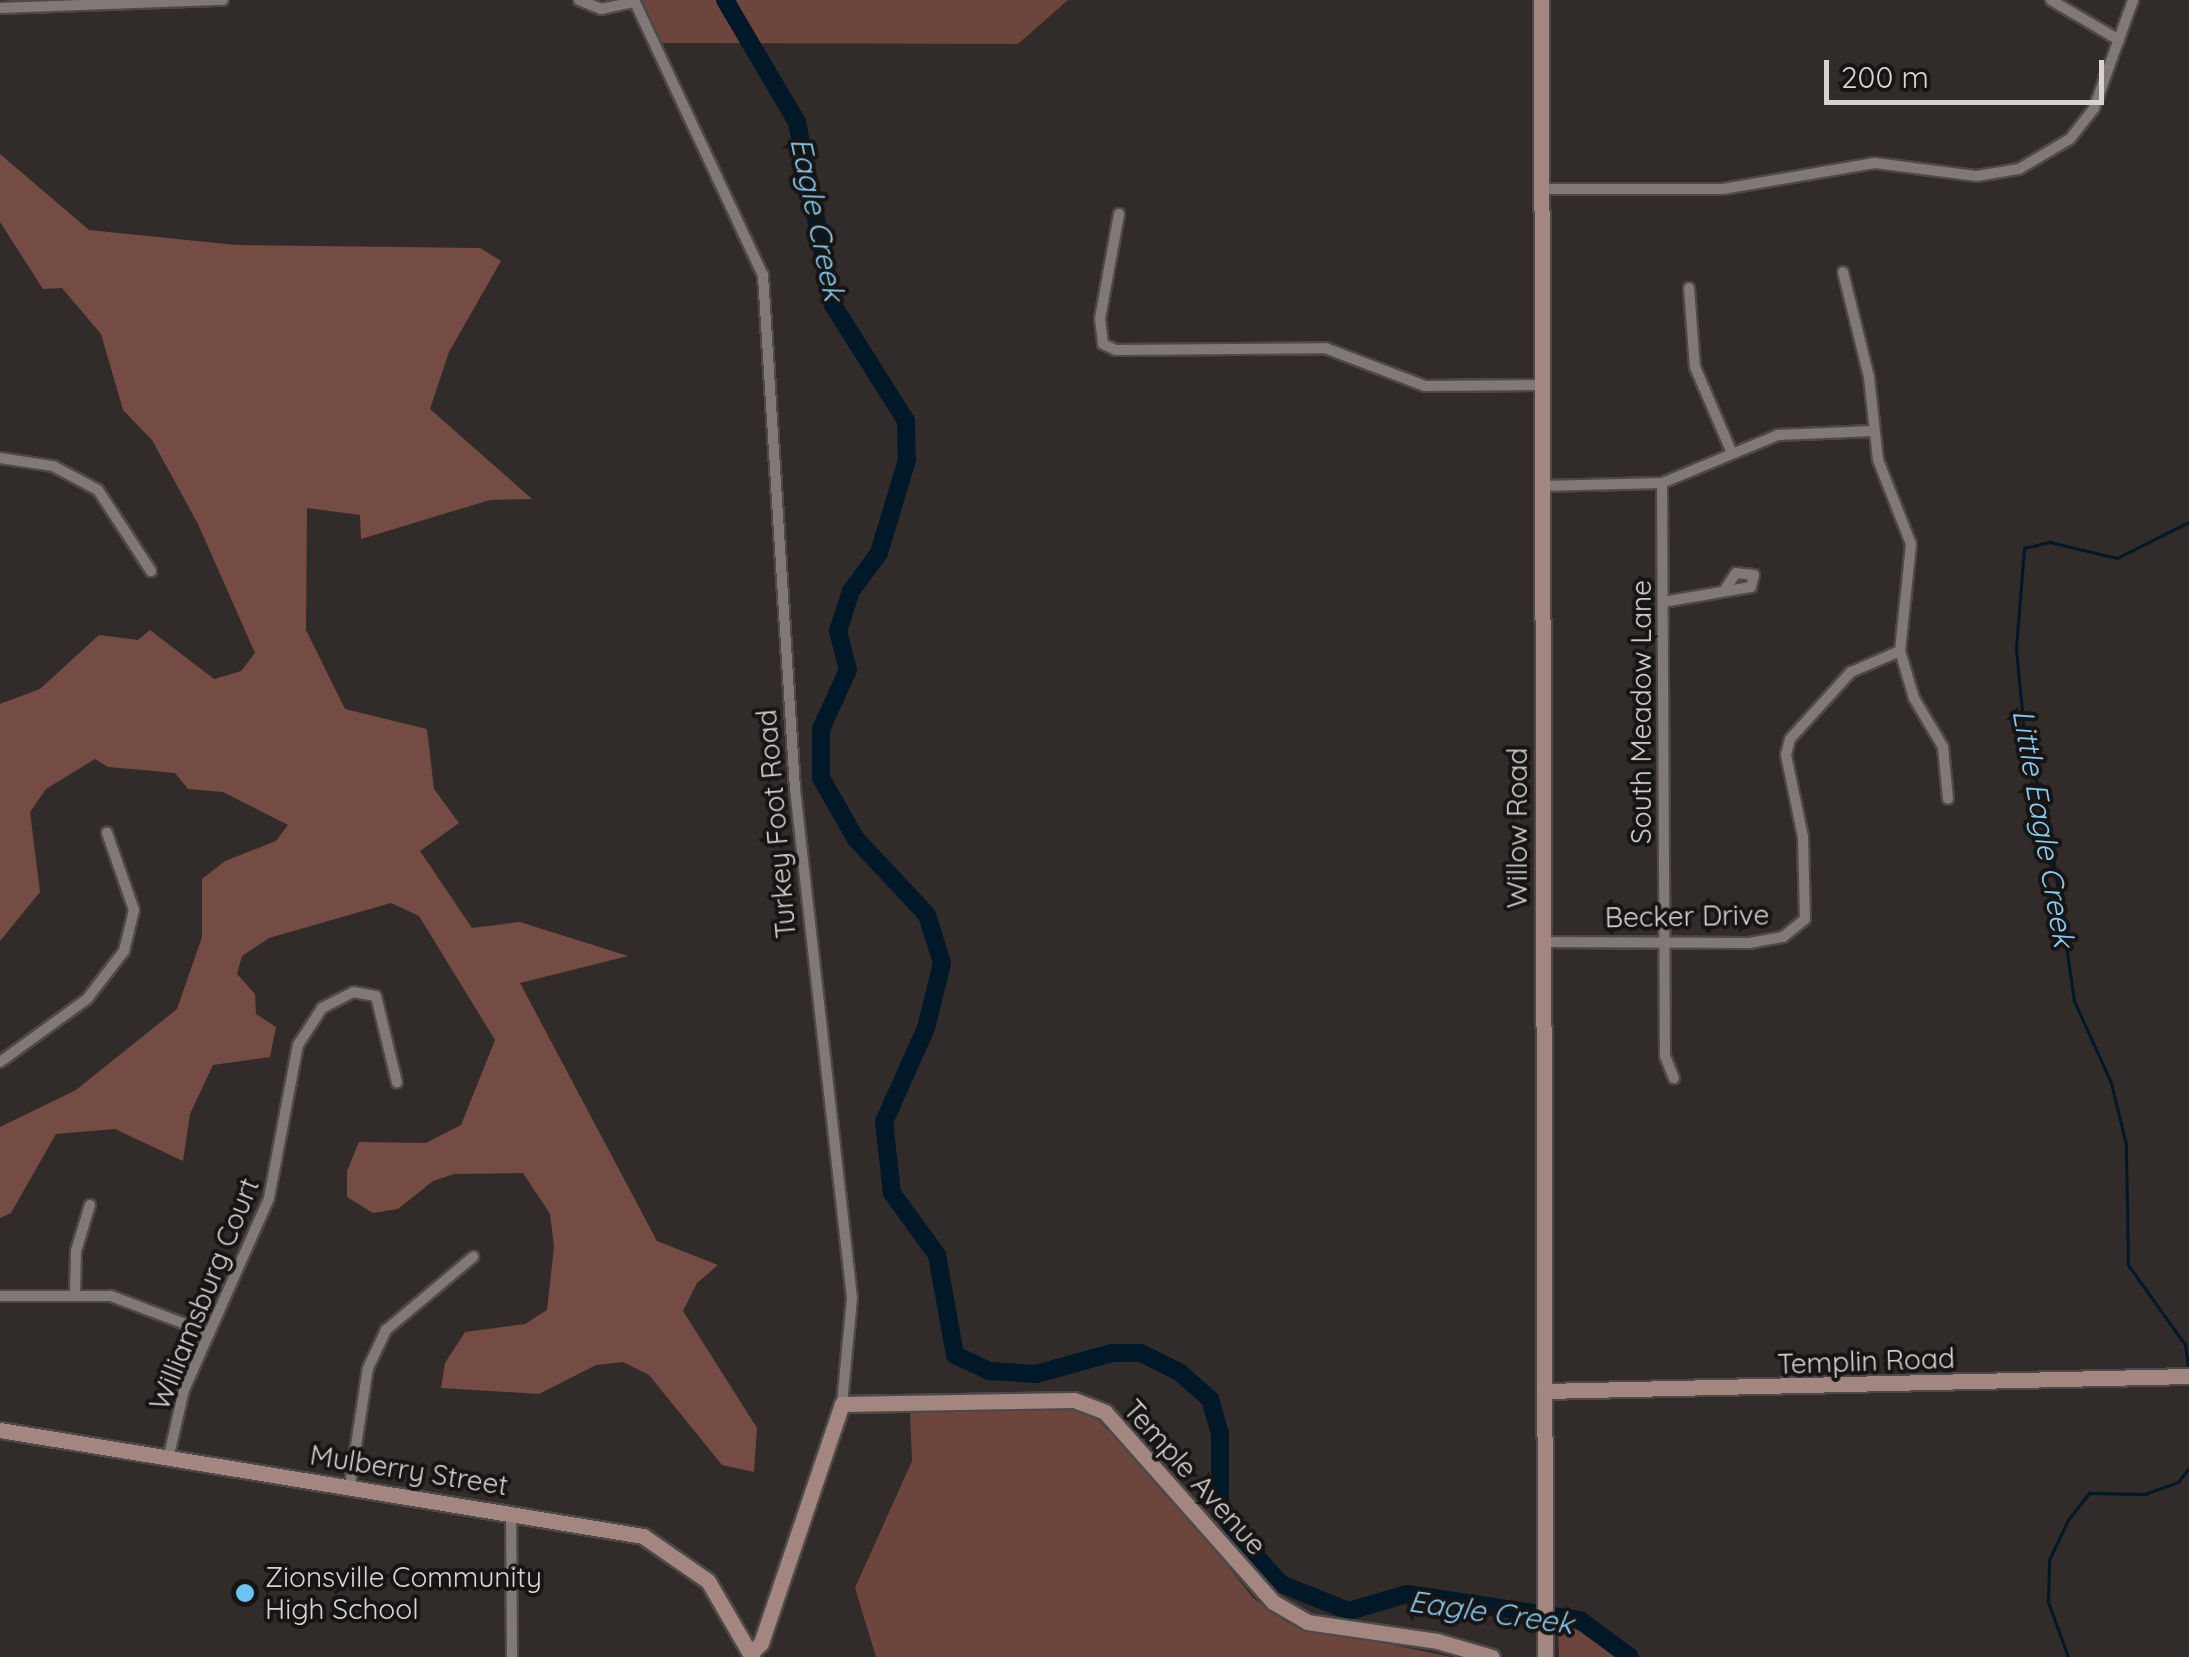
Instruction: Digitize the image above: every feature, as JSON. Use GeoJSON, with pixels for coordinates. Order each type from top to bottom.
{"type":"FeatureCollection","features":[{"type":"Feature","properties":{"kind":"street"},"geometry":{"type":"LineString","coordinates":[[0,8],[223,0]]}},
{"type":"Feature","properties":{"kind":"street"},"geometry":{"type":"LineString","coordinates":[[579,0],[601,8],[634,1]]}},
{"type":"Feature","properties":{"kind":"street","name":"Willow Road"},"geometry":{"type":"LineString","coordinates":[[1542,0],[1545,1654]]}},
{"type":"Feature","properties":{"kind":"street"},"geometry":{"type":"LineString","coordinates":[[2051,0],[2119,40]]}},
{"type":"Feature","properties":{"kind":"street"},"geometry":{"type":"LineString","coordinates":[[1540,190],[1723,188],[1875,163],[1996,175],[2041,160],[2070,139],[2100,96],[2133,0]]}},
{"type":"Feature","properties":{"kind":"street","name":"Turkey Foot Road"},"geometry":{"type":"LineString","coordinates":[[634,1],[763,275],[795,789],[852,1298],[842,1404],[761,1643],[751,1655]]}},
{"type":"Feature","properties":{"kind":"street"},"geometry":{"type":"LineString","coordinates":[[1119,214],[1101,299],[1103,344],[1116,350],[1325,348],[1425,386],[1540,385]]}},
{"type":"Feature","properties":{"kind":"street"},"geometry":{"type":"LineString","coordinates":[[1842,272],[1867,364],[1874,431],[1885,484],[1911,544],[1897,652],[1914,698],[1943,747],[1948,799]]}},
{"type":"Feature","properties":{"kind":"street"},"geometry":{"type":"LineString","coordinates":[[1689,288],[1694,366],[1732,451]]}},
{"type":"Feature","properties":{"kind":"street"},"geometry":{"type":"LineString","coordinates":[[1542,486],[1662,483],[1778,435],[1874,431]]}},
{"type":"Feature","properties":{"kind":"street"},"geometry":{"type":"LineString","coordinates":[[0,458],[53,466],[98,490],[151,571]]}},
{"type":"Feature","properties":{"kind":"street","name":"South Meadow Lane"},"geometry":{"type":"LineString","coordinates":[[1662,483],[1665,1056],[1674,1078]]}},
{"type":"Feature","properties":{"kind":"street"},"geometry":{"type":"LineString","coordinates":[[1663,602],[1726,588]]}},
{"type":"Feature","properties":{"kind":"street","name":"Becker Drive"},"geometry":{"type":"LineString","coordinates":[[1542,942],[1768,941],[1792,933],[1805,919],[1803,837],[1786,755],[1790,739],[1852,672],[1897,652]]}},
{"type":"Feature","properties":{"kind":"street"},"geometry":{"type":"LineString","coordinates":[[0,1062],[87,999],[124,951],[134,910],[107,833]]}},
{"type":"Feature","properties":{"kind":"street","name":"Williamsburg Court"},"geometry":{"type":"LineString","coordinates":[[170,1456],[184,1390],[269,1198],[298,1045],[322,1008],[353,992],[376,996],[397,1083]]}},
{"type":"Feature","properties":{"kind":"street"},"geometry":{"type":"LineString","coordinates":[[75,1292],[79,1236],[90,1205]]}},
{"type":"Feature","properties":{"kind":"street"},"geometry":{"type":"LineString","coordinates":[[350,1486],[368,1368],[380,1341],[473,1257]]}},
{"type":"Feature","properties":{"kind":"street"},"geometry":{"type":"LineString","coordinates":[[0,1296],[75,1292],[138,1303],[209,1333]]}},
{"type":"Feature","properties":{"kind":"street","name":"Templin Road"},"geometry":{"type":"LineString","coordinates":[[1544,1391],[2189,1376]]}},
{"type":"Feature","properties":{"kind":"street","name":"Temple Avenue"},"geometry":{"type":"LineString","coordinates":[[842,1404],[1088,1402],[1105,1412],[1273,1602],[1307,1622],[1437,1642],[1492,1657]]}},
{"type":"Feature","properties":{"kind":"street","name":"Mulberry Street"},"geometry":{"type":"LineString","coordinates":[[0,1430],[614,1528],[661,1543],[721,1597],[751,1655]]}},
{"type":"Feature","properties":{"kind":"street"},"geometry":{"type":"LineString","coordinates":[[511,1512],[512,1657]]}},
{"type":"Feature","properties":{"kind":"shaded area"},"geometry":{"type":"Polygon","coordinates":[[[635,0],[1068,0],[1018,44],[660,43],[635,0]]]}},
{"type":"Feature","properties":{"kind":"shaded area"},"geometry":{"type":"Polygon","coordinates":[[[0,154],[89,230],[236,245],[480,248],[501,261],[449,352],[430,409],[532,499],[490,500],[361,539],[360,515],[307,508],[306,630],[345,709],[427,729],[434,789],[459,823],[420,851],[472,928],[520,922],[628,956],[520,983],[657,1241],[718,1265],[697,1283],[683,1311],[757,1428],[754,1472],[722,1465],[649,1375],[623,1362],[596,1365],[539,1394],[441,1388],[445,1363],[465,1332],[525,1324],[547,1310],[554,1247],[550,1214],[523,1173],[454,1174],[433,1181],[398,1209],[373,1213],[347,1197],[347,1171],[359,1142],[426,1143],[461,1125],[495,1040],[419,916],[391,903],[269,938],[242,956],[237,974],[255,994],[256,1014],[276,1027],[270,1057],[213,1065],[190,1114],[183,1161],[115,1129],[56,1134],[11,1213],[0,1218],[0,1127],[76,1090],[177,1009],[202,937],[202,879],[225,861],[276,841],[288,825],[223,792],[188,789],[175,773],[108,767],[95,759],[46,789],[30,812],[40,892],[0,941],[0,704],[40,689],[99,635],[138,640],[150,630],[214,679],[241,671],[255,653],[198,524],[152,440],[123,410],[101,334],[62,288],[43,289],[0,222],[0,154]]]}},
{"type":"Feature","properties":{"kind":"shaded area"},"geometry":{"type":"Polygon","coordinates":[[[1071,1408],[1094,1416],[1179,1504],[1253,1598],[1288,1623],[1451,1657],[876,1657],[855,1588],[912,1461],[910,1413],[1071,1408]]]}},
{"type":"Feature","properties":{"kind":"shaded area"},"geometry":{"type":"Polygon","coordinates":[[[1558,1623],[1618,1645],[1630,1657],[1559,1657],[1558,1623]]]}},
{"type":"Feature","properties":{"kind":"waterway","name":"Eagle Creek"},"geometry":{"type":"LineString","coordinates":[[725,0],[797,122],[833,305],[906,421],[907,460],[879,553],[851,591],[838,631],[848,670],[821,729],[821,778],[856,839],[927,915],[942,963],[926,1028],[884,1122],[892,1193],[937,1255],[955,1355],[990,1371],[1036,1374],[1112,1353],[1141,1353],[1179,1372],[1210,1399],[1220,1434],[1220,1504],[1236,1535],[1281,1584],[1349,1611],[1407,1594],[1580,1620],[1630,1657]]}},
{"type":"Feature","properties":{"kind":"waterway","name":"Little Eagle Creek"},"geometry":{"type":"LineString","coordinates":[[2188,1368],[2185,1345],[2128,1265],[2126,1145],[2111,1083],[2074,1001],[2044,796],[2027,765],[2016,648],[2024,548],[2050,542],[2117,558],[2189,522]]}},
{"type":"Feature","properties":{"kind":"waterway","name":"Little Eagle Creek"},"geometry":{"type":"LineString","coordinates":[[2068,1657],[2048,1602],[2049,1560],[2068,1520],[2089,1493],[2145,1494],[2178,1482],[2189,1468]]}},
{"type":"Feature","properties":{"kind":"place","name":"Zionsville Community High School"},"geometry":{"type":"Point","coordinates":[245,1593]}}]}
